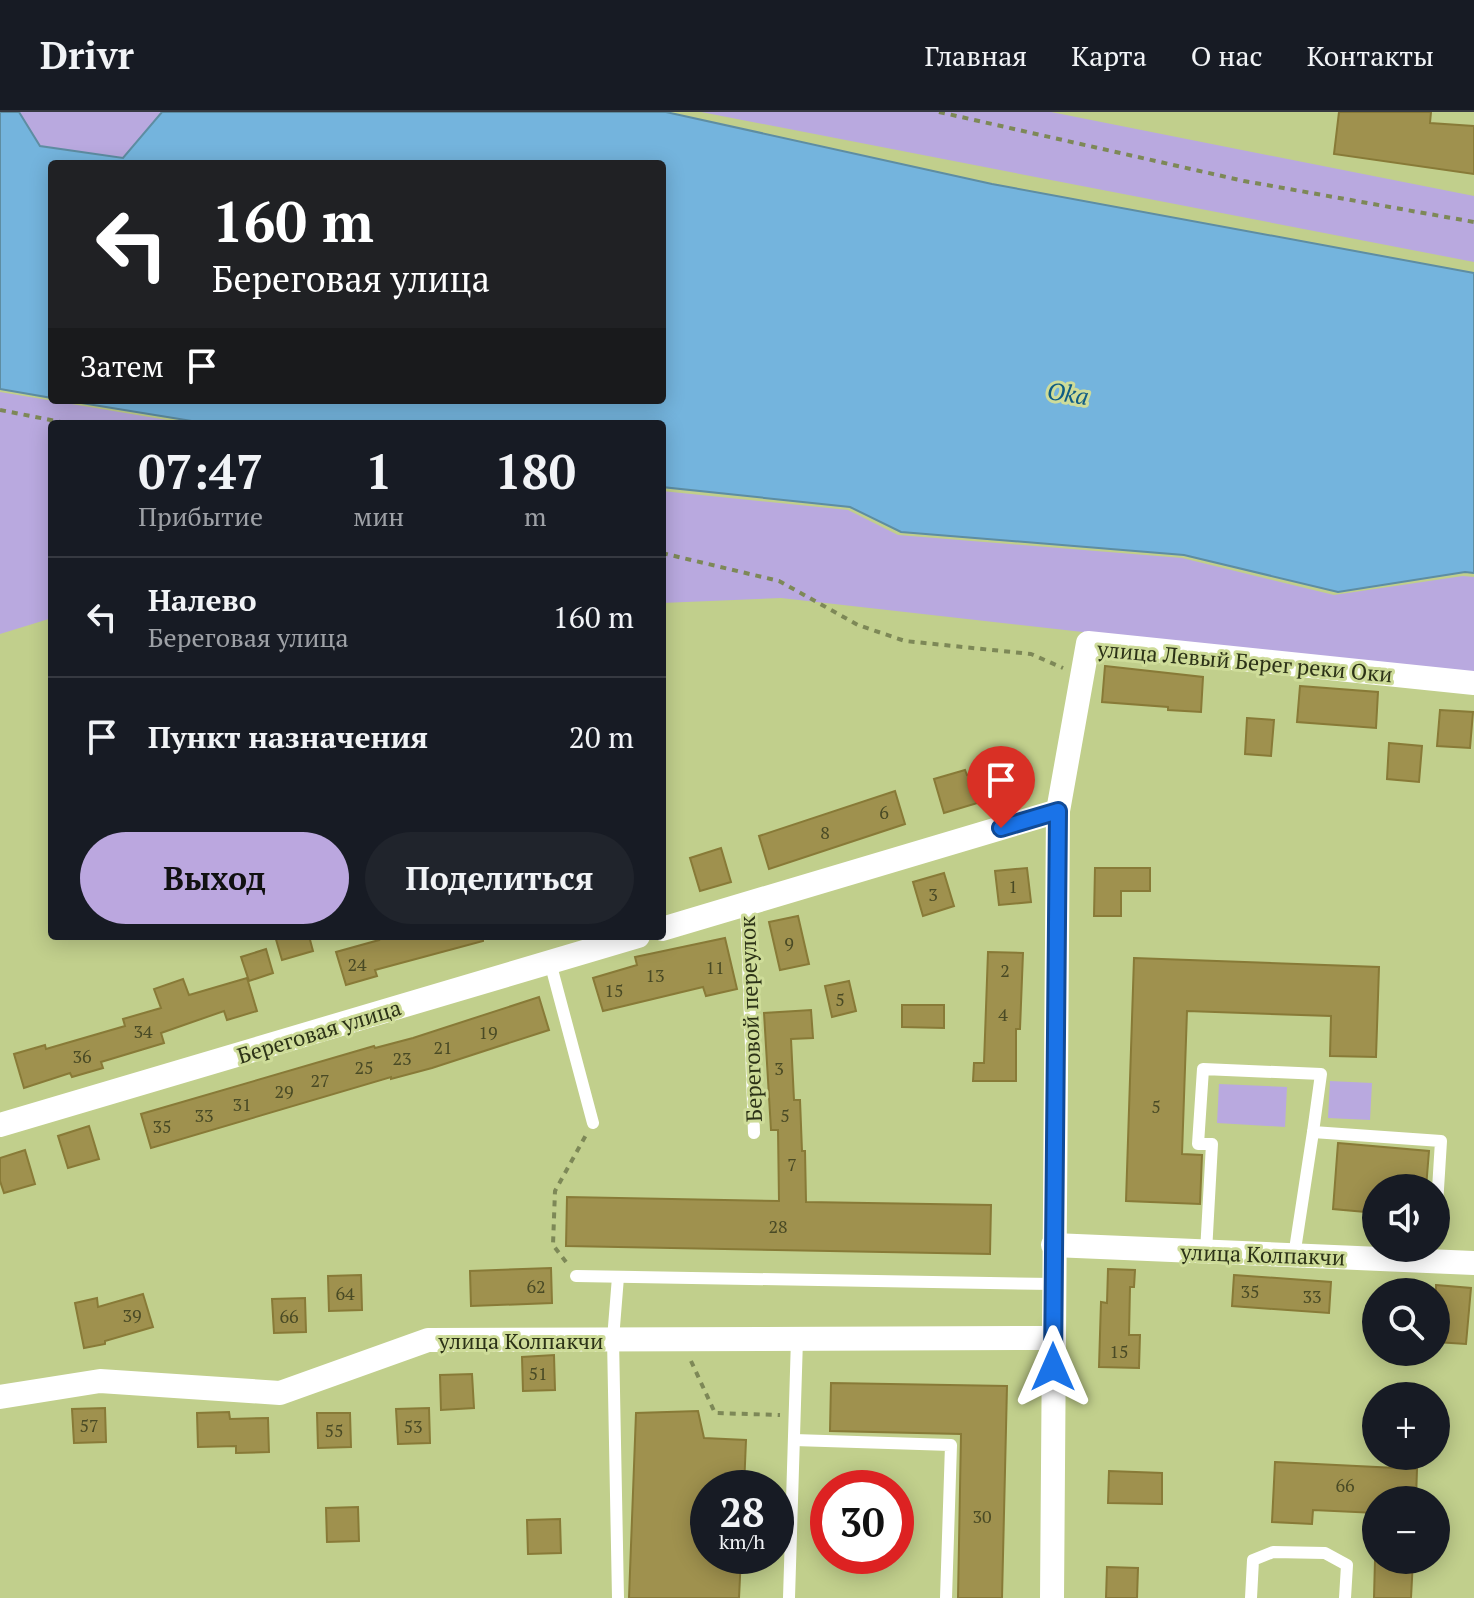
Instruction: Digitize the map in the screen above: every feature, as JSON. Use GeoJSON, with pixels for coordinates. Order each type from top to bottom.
{"type":"FeatureCollection","features":[{"type":"Feature","properties":{"kind":"street","name":"улица Левый Берег реки Оки"},"geometry":{"type":"LineString","coordinates":[[1052,1598],[1058,811],[1088,643],[1474,683]]}},
{"type":"Feature","properties":{"kind":"street"},"geometry":{"type":"LineString","coordinates":[[666,928],[1058,811]]}},
{"type":"Feature","properties":{"kind":"street","name":"Береговая улица"},"geometry":{"type":"LineString","coordinates":[[0,1125],[624,940]]}},
{"type":"Feature","properties":{"kind":"street","name":"улица Колпакчи"},"geometry":{"type":"LineString","coordinates":[[1053,1245],[1294,1256],[1362,1256]]}},
{"type":"Feature","properties":{"kind":"street","name":"улица Колпакчи"},"geometry":{"type":"LineString","coordinates":[[1450,1258],[1474,1263]]}},
{"type":"Feature","properties":{"kind":"street","name":"улица Колпакчи"},"geometry":{"type":"LineString","coordinates":[[0,1397],[100,1381],[280,1393],[428,1340],[1053,1338]]}},
{"type":"Feature","properties":{"kind":"lane","name":"Береговой переулок"},"geometry":{"type":"LineString","coordinates":[[746,904],[754,1133]]}},
{"type":"Feature","properties":{"kind":"lane"},"geometry":{"type":"LineString","coordinates":[[550,962],[593,1123]]}},
{"type":"Feature","properties":{"kind":"lane"},"geometry":{"type":"LineString","coordinates":[[1206,1252],[1212,1144],[1198,1144],[1203,1069],[1321,1074],[1294,1256]]}},
{"type":"Feature","properties":{"kind":"lane"},"geometry":{"type":"LineString","coordinates":[[1313,1132],[1441,1141],[1439,1174]]}},
{"type":"Feature","properties":{"kind":"lane"},"geometry":{"type":"LineString","coordinates":[[576,1276],[1053,1284]]}},
{"type":"Feature","properties":{"kind":"lane"},"geometry":{"type":"LineString","coordinates":[[618,1277],[613,1339],[618,1598]]}},
{"type":"Feature","properties":{"kind":"lane"},"geometry":{"type":"LineString","coordinates":[[789,1598],[797,1339]]}},
{"type":"Feature","properties":{"kind":"lane"},"geometry":{"type":"LineString","coordinates":[[794,1440],[951,1445],[946,1598]]}},
{"type":"Feature","properties":{"kind":"lane"},"geometry":{"type":"LineString","coordinates":[[1251,1598],[1253,1560],[1273,1552],[1325,1553],[1347,1565],[1345,1598]]}},
{"type":"Feature","properties":{"kind":"path"},"geometry":{"type":"LineString","coordinates":[[939,112],[1244,181],[1474,222]]}},
{"type":"Feature","properties":{"kind":"path"},"geometry":{"type":"LineString","coordinates":[[0,410],[51,420]]}},
{"type":"Feature","properties":{"kind":"path"},"geometry":{"type":"LineString","coordinates":[[666,554],[779,581],[858,625],[905,641],[1031,654],[1082,677]]}},
{"type":"Feature","properties":{"kind":"path"},"geometry":{"type":"LineString","coordinates":[[576,1276],[553,1245],[555,1191],[593,1123]]}},
{"type":"Feature","properties":{"kind":"path"},"geometry":{"type":"LineString","coordinates":[[681,1339],[715,1413],[795,1415]]}},
{"type":"Feature","properties":{"kind":"shaded area"},"geometry":{"type":"Polygon","coordinates":[[[19,112],[162,112],[123,158],[40,146],[19,112]]]}},
{"type":"Feature","properties":{"kind":"shaded area"},"geometry":{"type":"Polygon","coordinates":[[[701,112],[1051,112],[1474,196],[1474,262],[701,112]]]}},
{"type":"Feature","properties":{"kind":"shaded area"},"geometry":{"type":"Polygon","coordinates":[[[0,392],[48,400],[48,404],[72,404],[167,420],[48,420],[48,619],[0,634],[0,392]]]}},
{"type":"Feature","properties":{"kind":"shaded area"},"geometry":{"type":"Polygon","coordinates":[[[666,491],[848,510],[898,535],[1182,558],[1334,595],[1474,577],[1474,676],[781,598],[666,603],[666,491]]]}},
{"type":"Feature","properties":{"kind":"shaded area"},"geometry":{"type":"Polygon","coordinates":[[[1330,1081],[1372,1083],[1370,1120],[1328,1118],[1330,1081]]]}},
{"type":"Feature","properties":{"kind":"shaded area"},"geometry":{"type":"Polygon","coordinates":[[[1219,1084],[1287,1087],[1285,1127],[1217,1123],[1219,1084]]]}},
{"type":"Feature","properties":{"kind":"water","name":"Oka"},"geometry":{"type":"Polygon","coordinates":[[[0,112],[19,112],[40,146],[123,158],[162,112],[666,112],[992,184],[1474,273],[1474,573],[1338,592],[1184,555],[901,532],[850,507],[666,487],[666,420],[186,420],[88,404],[666,404],[666,160],[48,160],[48,397],[0,389],[0,112]]]}},
{"type":"Feature","properties":{"kind":"building"},"geometry":{"type":"Polygon","coordinates":[[[1339,112],[1431,112],[1430,123],[1474,126],[1474,174],[1334,154],[1339,112]]]}},
{"type":"Feature","properties":{"kind":"building"},"geometry":{"type":"Polygon","coordinates":[[[1105,666],[1203,677],[1201,712],[1102,702],[1105,666]]]}},
{"type":"Feature","properties":{"kind":"building"},"geometry":{"type":"Polygon","coordinates":[[[1300,686],[1378,692],[1376,728],[1297,722],[1300,686]]]}},
{"type":"Feature","properties":{"kind":"building"},"geometry":{"type":"Polygon","coordinates":[[[1440,710],[1473,712],[1470,748],[1437,746],[1440,710]]]}},
{"type":"Feature","properties":{"kind":"building"},"geometry":{"type":"Polygon","coordinates":[[[1247,718],[1274,720],[1271,756],[1245,754],[1247,718]]]}},
{"type":"Feature","properties":{"kind":"building"},"geometry":{"type":"Polygon","coordinates":[[[1389,743],[1422,746],[1419,782],[1387,779],[1389,743]]]}},
{"type":"Feature","properties":{"kind":"building"},"geometry":{"type":"Polygon","coordinates":[[[1016,760],[1026,793],[995,803],[994,798],[944,813],[934,779],[965,770],[967,775],[1016,760]]]}},
{"type":"Feature","properties":{"kind":"building"},"geometry":{"type":"Polygon","coordinates":[[[895,791],[905,824],[769,869],[759,836],[895,791]]]}},
{"type":"Feature","properties":{"kind":"building"},"geometry":{"type":"Polygon","coordinates":[[[721,848],[731,882],[700,891],[690,858],[721,848]]]}},
{"type":"Feature","properties":{"kind":"building"},"geometry":{"type":"Polygon","coordinates":[[[1027,868],[1031,902],[999,905],[995,871],[1027,868]]]}},
{"type":"Feature","properties":{"kind":"building"},"geometry":{"type":"Polygon","coordinates":[[[1095,868],[1150,868],[1150,891],[1121,891],[1121,916],[1094,916],[1095,868]]]}},
{"type":"Feature","properties":{"kind":"building"},"geometry":{"type":"Polygon","coordinates":[[[944,873],[954,906],[923,916],[913,882],[944,873]]]}},
{"type":"Feature","properties":{"kind":"building"},"geometry":{"type":"Polygon","coordinates":[[[798,916],[809,964],[780,970],[769,922],[798,916]]]}},
{"type":"Feature","properties":{"kind":"building"},"geometry":{"type":"Polygon","coordinates":[[[725,938],[737,989],[706,996],[703,987],[603,1011],[593,978],[637,965],[635,957],[725,938]]]}},
{"type":"Feature","properties":{"kind":"building"},"geometry":{"type":"Polygon","coordinates":[[[276,940],[310,940],[313,951],[282,960],[276,940]]]}},
{"type":"Feature","properties":{"kind":"building"},"geometry":{"type":"Polygon","coordinates":[[[379,940],[483,940],[375,970],[377,976],[346,985],[336,952],[379,940]]]}},
{"type":"Feature","properties":{"kind":"building"},"geometry":{"type":"Polygon","coordinates":[[[266,949],[273,973],[249,981],[241,957],[266,949]]]}},
{"type":"Feature","properties":{"kind":"building"},"geometry":{"type":"Polygon","coordinates":[[[988,952],[1023,953],[1020,1029],[1016,1029],[1016,1081],[973,1081],[974,1063],[984,1063],[988,952]]]}},
{"type":"Feature","properties":{"kind":"building"},"geometry":{"type":"Polygon","coordinates":[[[1134,958],[1379,967],[1376,1057],[1330,1056],[1331,1016],[1187,1011],[1182,1154],[1202,1155],[1200,1204],[1126,1201],[1134,958]]]}},
{"type":"Feature","properties":{"kind":"building"},"geometry":{"type":"Polygon","coordinates":[[[247,978],[257,1011],[227,1020],[224,1011],[161,1033],[164,1043],[101,1062],[103,1068],[72,1077],[70,1073],[24,1088],[14,1054],[45,1045],[46,1049],[125,1026],[123,1019],[161,1008],[154,989],[183,979],[189,995],[247,978]]]}},
{"type":"Feature","properties":{"kind":"building"},"geometry":{"type":"Polygon","coordinates":[[[849,981],[856,1011],[832,1017],[825,986],[849,981]]]}},
{"type":"Feature","properties":{"kind":"building"},"geometry":{"type":"Polygon","coordinates":[[[539,997],[549,1030],[432,1068],[391,1077],[151,1148],[141,1114],[374,1046],[413,1038],[539,997]]]}},
{"type":"Feature","properties":{"kind":"building"},"geometry":{"type":"Polygon","coordinates":[[[902,1005],[944,1005],[944,1028],[902,1027],[902,1005]]]}},
{"type":"Feature","properties":{"kind":"building"},"geometry":{"type":"Polygon","coordinates":[[[811,1010],[813,1038],[791,1039],[794,1100],[800,1100],[802,1151],[805,1151],[806,1202],[991,1205],[990,1254],[566,1246],[567,1197],[779,1201],[778,1130],[771,1130],[764,1013],[811,1010]]]}},
{"type":"Feature","properties":{"kind":"building"},"geometry":{"type":"Polygon","coordinates":[[[89,1126],[99,1159],[68,1168],[58,1136],[89,1126]]]}},
{"type":"Feature","properties":{"kind":"building"},"geometry":{"type":"Polygon","coordinates":[[[1338,1143],[1429,1151],[1427,1174],[1362,1174],[1362,1212],[1333,1209],[1338,1143]]]}},
{"type":"Feature","properties":{"kind":"building"},"geometry":{"type":"Polygon","coordinates":[[[25,1150],[35,1184],[4,1193],[0,1181],[0,1158],[25,1150]]]}},
{"type":"Feature","properties":{"kind":"building"},"geometry":{"type":"Polygon","coordinates":[[[551,1268],[552,1303],[471,1306],[470,1271],[551,1268]]]}},
{"type":"Feature","properties":{"kind":"building"},"geometry":{"type":"Polygon","coordinates":[[[1108,1269],[1135,1270],[1134,1287],[1130,1287],[1129,1335],[1140,1335],[1139,1368],[1099,1367],[1101,1302],[1107,1303],[1108,1269]]]}},
{"type":"Feature","properties":{"kind":"building"},"geometry":{"type":"Polygon","coordinates":[[[361,1275],[362,1310],[329,1311],[328,1276],[361,1275]]]}},
{"type":"Feature","properties":{"kind":"building"},"geometry":{"type":"Polygon","coordinates":[[[1234,1275],[1331,1282],[1329,1313],[1232,1306],[1234,1275]]]}},
{"type":"Feature","properties":{"kind":"building"},"geometry":{"type":"Polygon","coordinates":[[[1450,1286],[1471,1288],[1466,1344],[1450,1343],[1450,1286]]]}},
{"type":"Feature","properties":{"kind":"building"},"geometry":{"type":"Polygon","coordinates":[[[143,1294],[153,1327],[84,1348],[75,1303],[97,1298],[98,1307],[143,1294]]]}},
{"type":"Feature","properties":{"kind":"building"},"geometry":{"type":"Polygon","coordinates":[[[305,1298],[306,1332],[274,1333],[272,1299],[305,1298]]]}},
{"type":"Feature","properties":{"kind":"building"},"geometry":{"type":"Polygon","coordinates":[[[554,1355],[555,1390],[523,1391],[522,1357],[554,1355]]]}},
{"type":"Feature","properties":{"kind":"building"},"geometry":{"type":"Polygon","coordinates":[[[472,1374],[474,1408],[441,1410],[440,1375],[472,1374]]]}},
{"type":"Feature","properties":{"kind":"building"},"geometry":{"type":"Polygon","coordinates":[[[831,1383],[1007,1386],[1002,1598],[958,1598],[961,1434],[830,1431],[831,1383]]]}},
{"type":"Feature","properties":{"kind":"building"},"geometry":{"type":"Polygon","coordinates":[[[105,1408],[106,1442],[74,1443],[72,1409],[105,1408]]]}},
{"type":"Feature","properties":{"kind":"building"},"geometry":{"type":"Polygon","coordinates":[[[429,1408],[430,1443],[398,1444],[396,1409],[429,1408]]]}},
{"type":"Feature","properties":{"kind":"building"},"geometry":{"type":"Polygon","coordinates":[[[698,1411],[704,1438],[746,1440],[745,1470],[690,1470],[690,1574],[740,1574],[739,1598],[629,1598],[636,1413],[698,1411]]]}},
{"type":"Feature","properties":{"kind":"building"},"geometry":{"type":"Polygon","coordinates":[[[229,1412],[230,1419],[268,1418],[269,1452],[236,1453],[236,1446],[198,1447],[197,1413],[229,1412]]]}},
{"type":"Feature","properties":{"kind":"building"},"geometry":{"type":"Polygon","coordinates":[[[317,1413],[350,1413],[351,1447],[318,1448],[317,1413]]]}},
{"type":"Feature","properties":{"kind":"building"},"geometry":{"type":"Polygon","coordinates":[[[1275,1462],[1362,1466],[1362,1470],[1417,1470],[1416,1486],[1362,1486],[1362,1512],[1313,1510],[1312,1524],[1272,1522],[1275,1462]]]}},
{"type":"Feature","properties":{"kind":"building"},"geometry":{"type":"Polygon","coordinates":[[[1109,1471],[1162,1473],[1162,1504],[1108,1503],[1109,1471]]]}},
{"type":"Feature","properties":{"kind":"building"},"geometry":{"type":"Polygon","coordinates":[[[358,1507],[359,1541],[327,1542],[326,1508],[358,1507]]]}},
{"type":"Feature","properties":{"kind":"building"},"geometry":{"type":"Polygon","coordinates":[[[560,1519],[561,1553],[528,1554],[527,1520],[560,1519]]]}},
{"type":"Feature","properties":{"kind":"building"},"geometry":{"type":"Polygon","coordinates":[[[1107,1567],[1138,1568],[1137,1598],[1106,1598],[1107,1567]]]}},
{"type":"Feature","properties":{"kind":"building"},"geometry":{"type":"Polygon","coordinates":[[[1375,1574],[1412,1574],[1411,1598],[1374,1598],[1375,1574]]]}},
{"type":"Feature","properties":{"kind":"route"},"geometry":{"type":"LineString","coordinates":[[1001,828],[1058,811],[1053,1367]]}}]}
